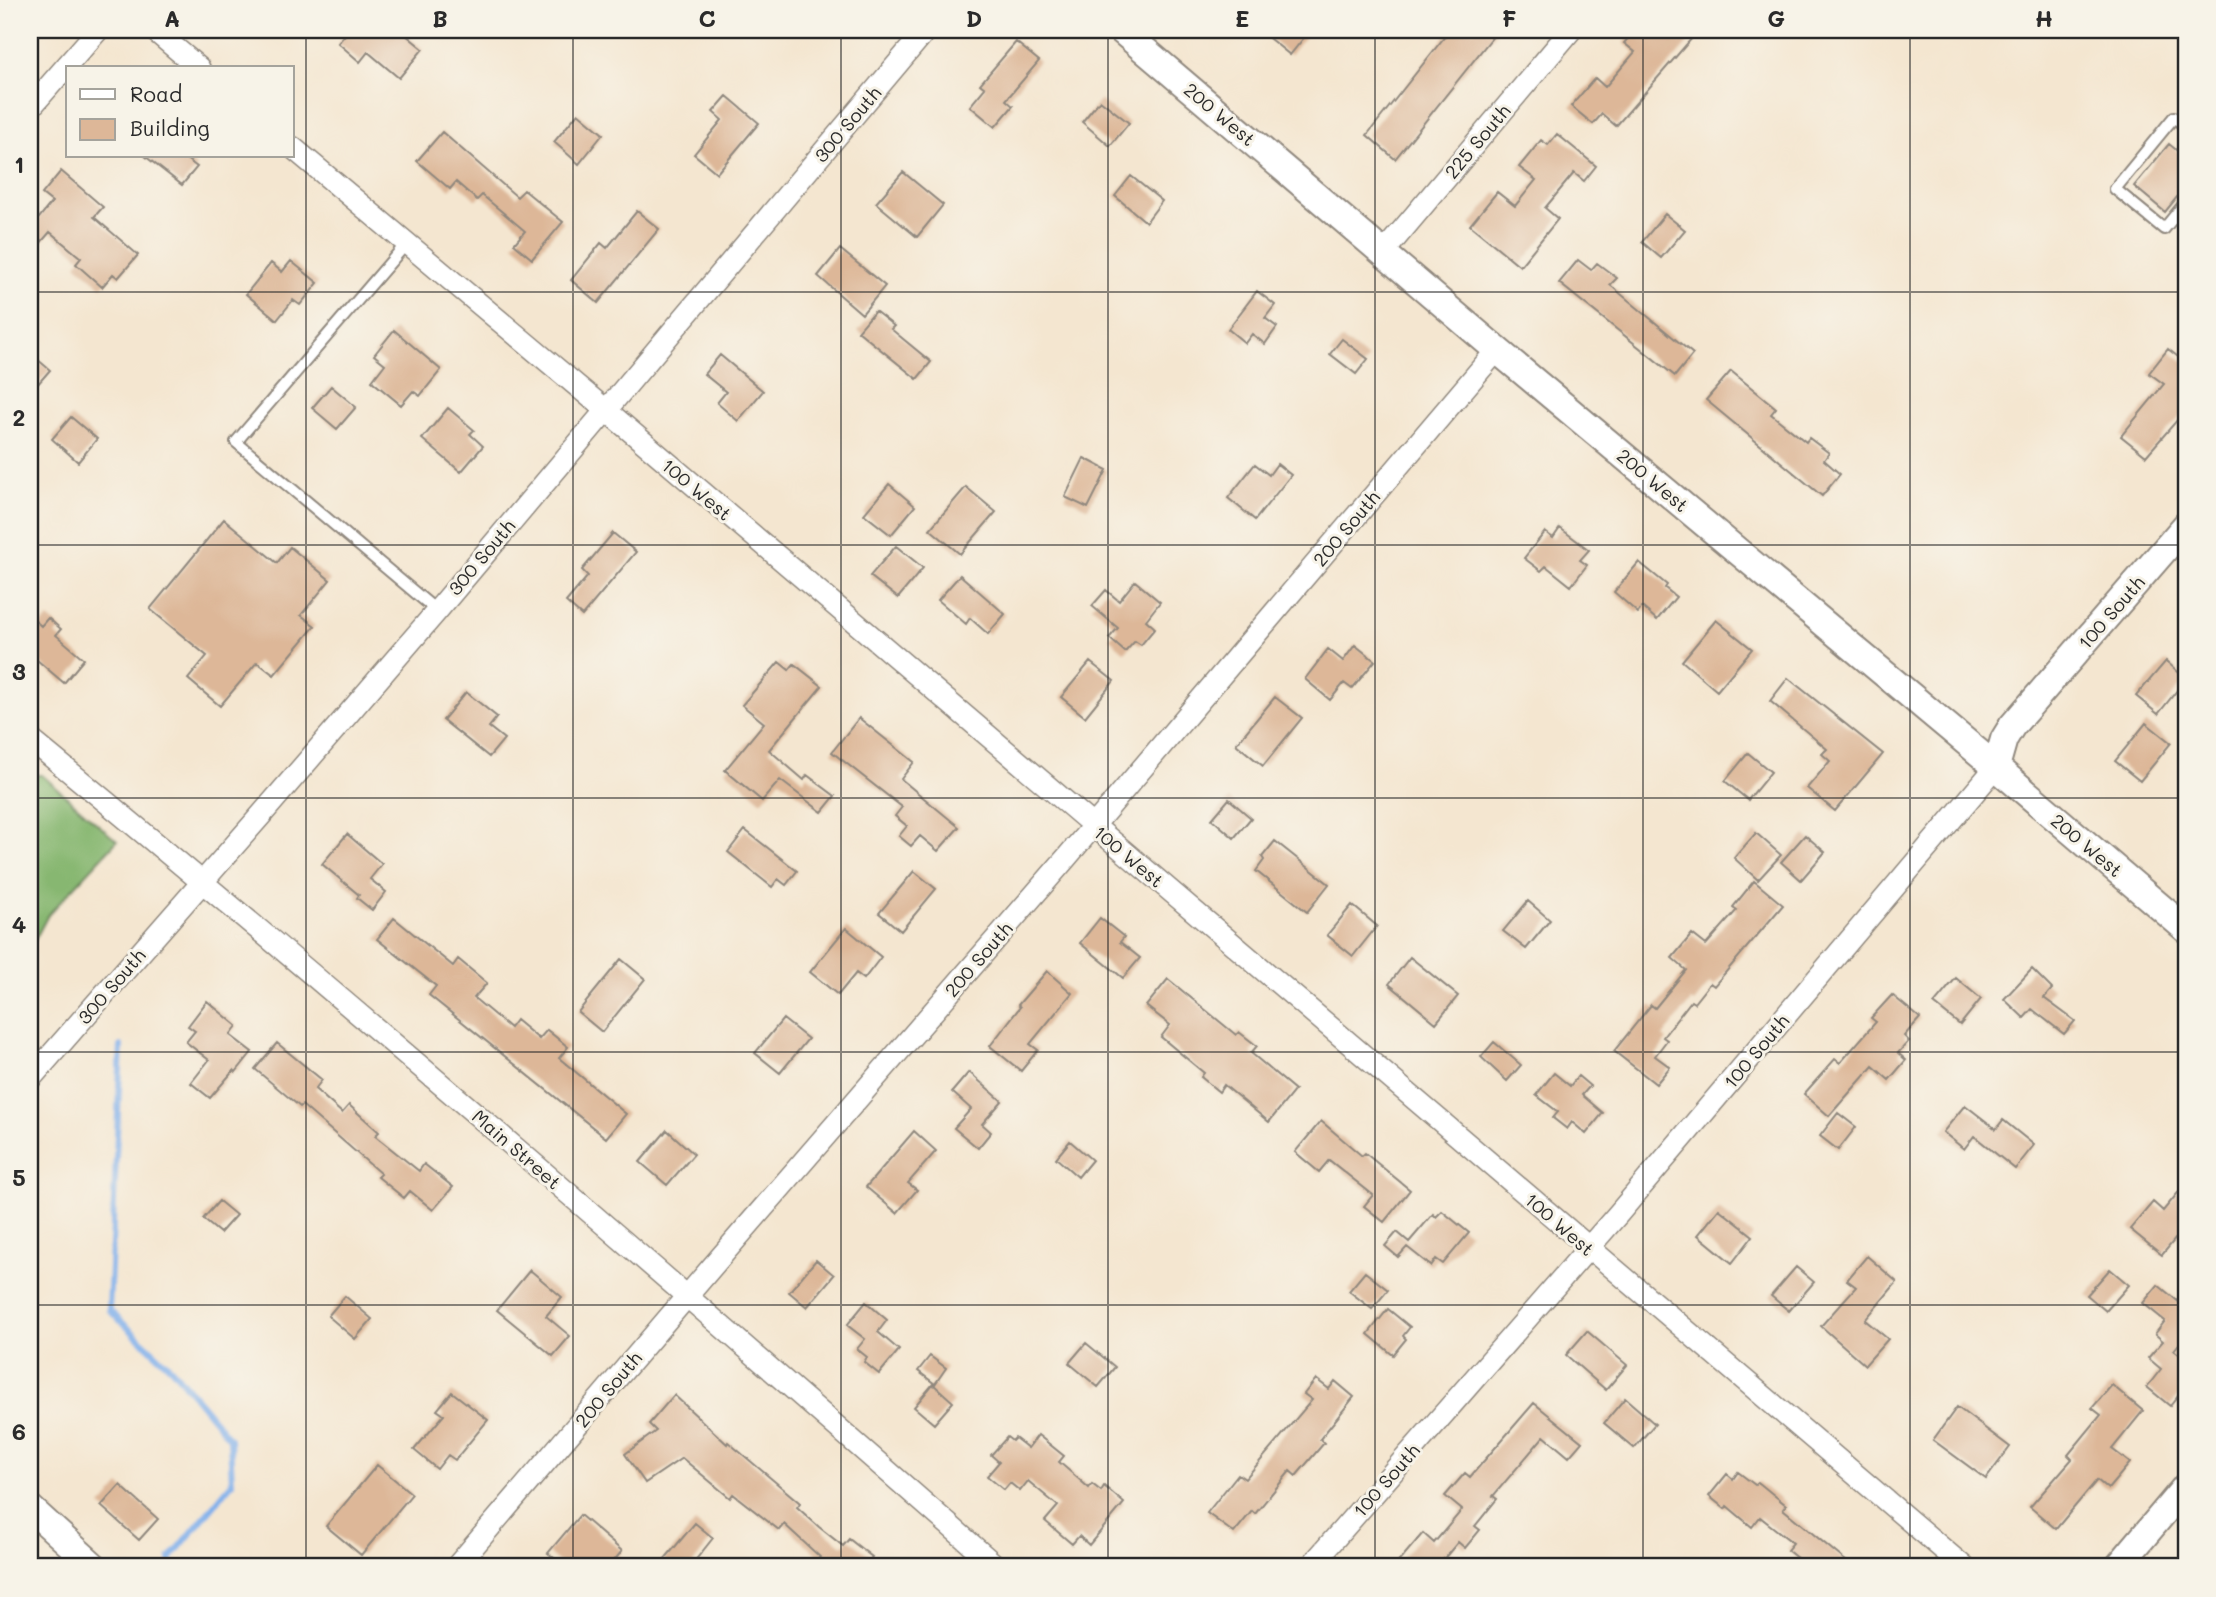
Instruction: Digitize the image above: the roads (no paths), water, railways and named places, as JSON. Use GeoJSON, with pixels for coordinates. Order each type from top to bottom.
{"type":"FeatureCollection","features":[{"type":"Feature","properties":{"kind":"street"},"geometry":{"type":"LineString","coordinates":[[67,66],[98,30]]}},
{"type":"Feature","properties":{"kind":"street"},"geometry":{"type":"LineString","coordinates":[[154,30],[197,66]]}},
{"type":"Feature","properties":{"kind":"street","name":"300 South"},"geometry":{"type":"LineString","coordinates":[[30,1079],[437,611],[926,30]]}},
{"type":"Feature","properties":{"kind":"street","name":"200 West"},"geometry":{"type":"LineString","coordinates":[[1122,30],[1497,350],[1996,766],[2186,929]]}},
{"type":"Feature","properties":{"kind":"street","name":"225 South"},"geometry":{"type":"LineString","coordinates":[[1383,253],[1571,30]]}},
{"type":"Feature","properties":{"kind":"street"},"geometry":{"type":"LineString","coordinates":[[30,108],[66,67]]}},
{"type":"Feature","properties":{"kind":"street","name":"100 West"},"geometry":{"type":"LineString","coordinates":[[294,149],[607,411],[1964,1567]]}},
{"type":"Feature","properties":{"kind":"street","name":"200 South"},"geometry":{"type":"LineString","coordinates":[[456,1567],[1497,350]]}},
{"type":"Feature","properties":{"kind":"street","name":"100 South"},"geometry":{"type":"LineString","coordinates":[[1310,1567],[1588,1248],[1996,766],[2004,739],[2012,726],[2186,525]]}},
{"type":"Feature","properties":{"kind":"street","name":"Main Street"},"geometry":{"type":"LineString","coordinates":[[30,739],[204,882],[688,1296],[997,1567]]}},
{"type":"Feature","properties":{"kind":"street"},"geometry":{"type":"LineString","coordinates":[[2118,1567],[2186,1486]]}},
{"type":"Feature","properties":{"kind":"street"},"geometry":{"type":"LineString","coordinates":[[30,1508],[95,1567]]}},
{"type":"Feature","properties":{"kind":"lane"},"geometry":{"type":"LineString","coordinates":[[2186,127],[2174,117],[2115,189],[2164,229],[2186,202]]}},
{"type":"Feature","properties":{"kind":"lane"},"geometry":{"type":"LineString","coordinates":[[406,244],[236,442],[437,611]]}},
{"type":"Feature","properties":{"kind":"waterway"},"geometry":{"type":"LineString","coordinates":[[121,1046],[109,1310],[172,1369],[230,1439],[232,1483],[170,1559],[171,1567]]}}]}
